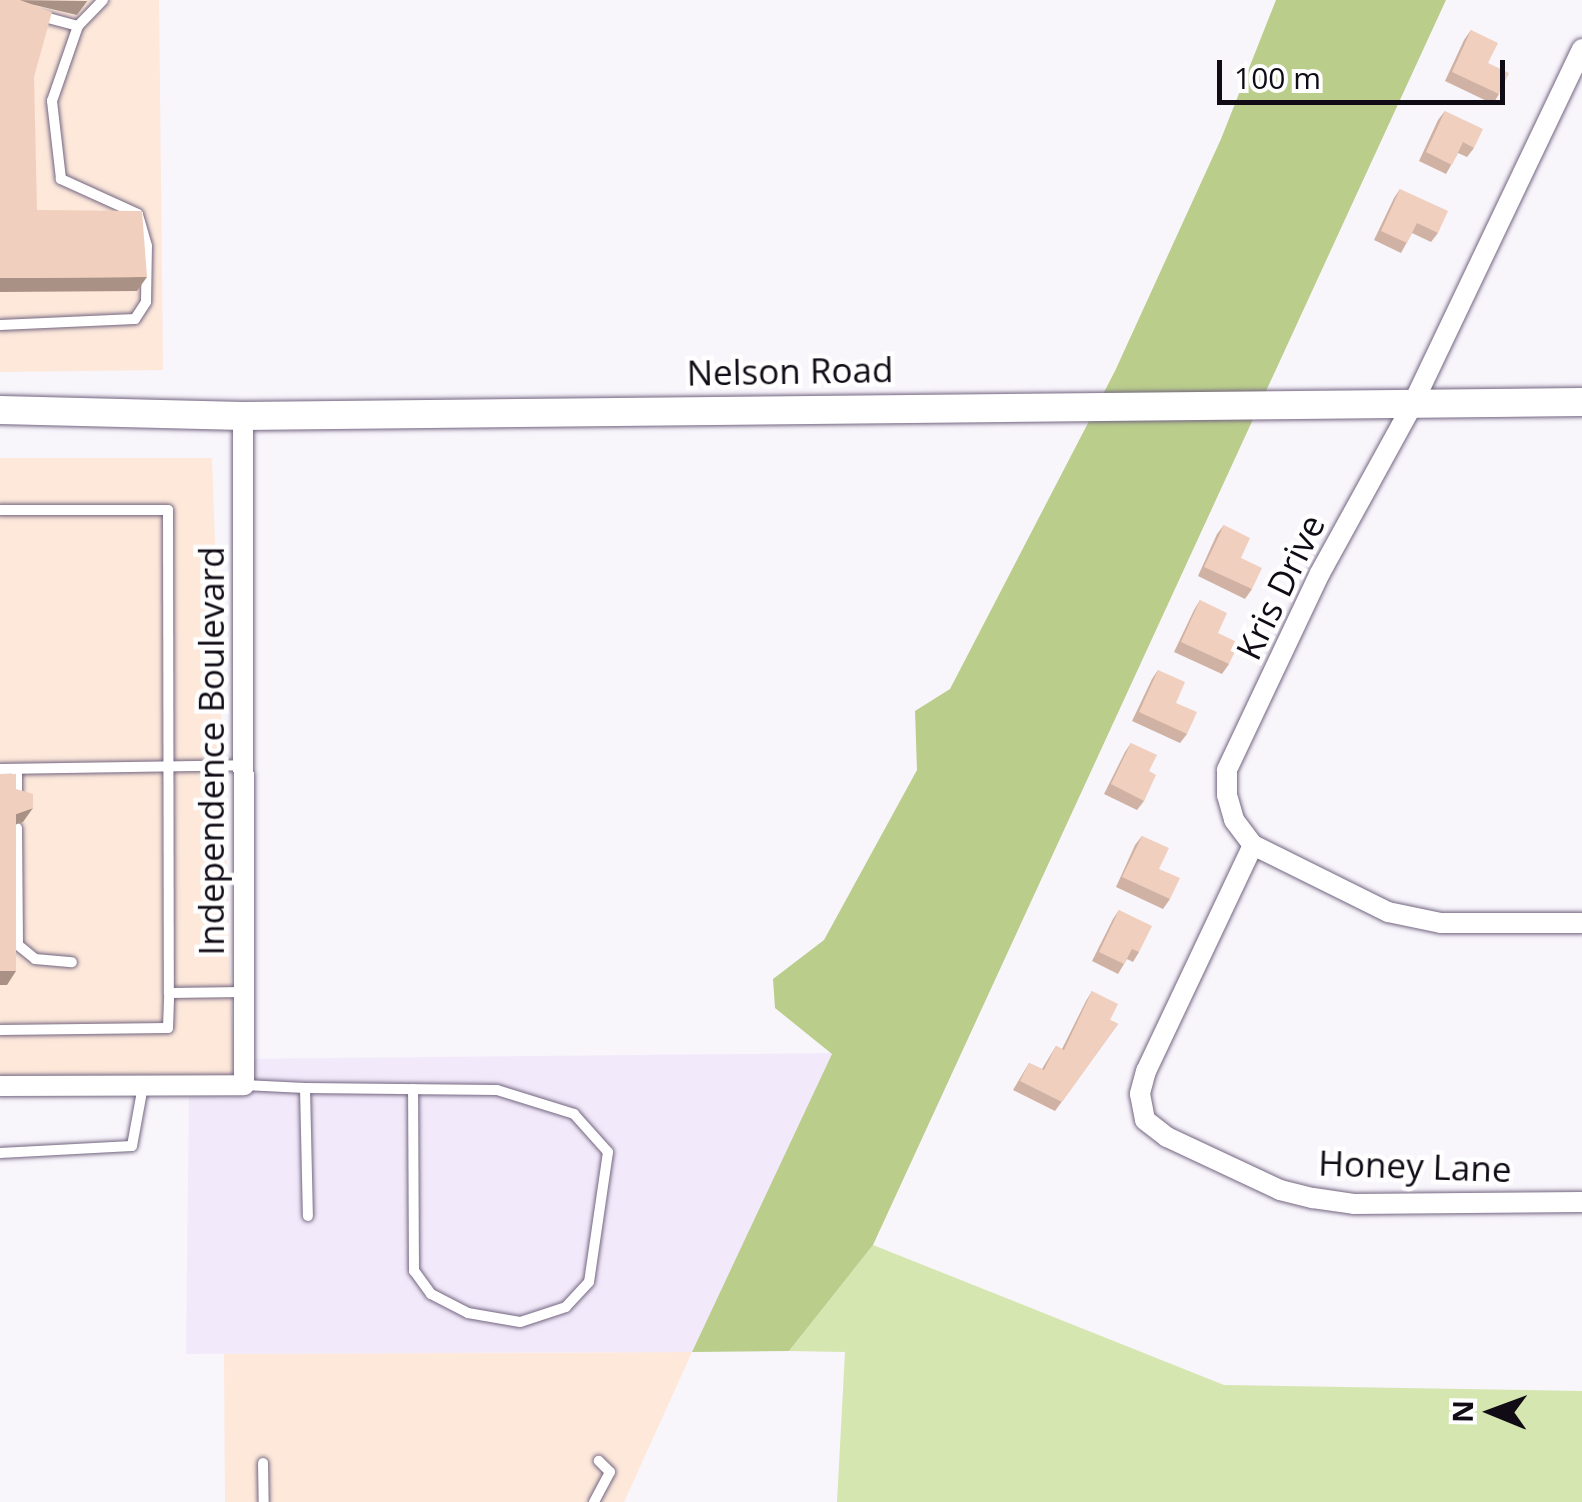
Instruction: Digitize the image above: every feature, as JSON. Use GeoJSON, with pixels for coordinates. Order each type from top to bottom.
{"type":"FeatureCollection","features":[{"type":"Feature","properties":{"kind":"street","name":"Kris Drive"},"geometry":{"type":"LineString","coordinates":[[1252,845],[1234,820],[1227,770],[1320,573],[1413,404],[1582,49]]}},
{"type":"Feature","properties":{"kind":"street","name":"Nelson Road"},"geometry":{"type":"LineString","coordinates":[[0,410],[243,416],[1582,402]]}},
{"type":"Feature","properties":{"kind":"street","name":"Independence Boulevard"},"geometry":{"type":"LineString","coordinates":[[243,416],[244,1084]]}},
{"type":"Feature","properties":{"kind":"street"},"geometry":{"type":"LineString","coordinates":[[1252,845],[1414,920],[1582,923]]}},
{"type":"Feature","properties":{"kind":"street","name":"Honey Lane"},"geometry":{"type":"LineString","coordinates":[[1252,845],[1146,1071],[1140,1094],[1145,1120],[1167,1137],[1280,1190],[1313,1198],[1354,1204],[1582,1202]]}},
{"type":"Feature","properties":{"kind":"street"},"geometry":{"type":"LineString","coordinates":[[0,1086],[244,1084]]}},
{"type":"Feature","properties":{"kind":"lane"},"geometry":{"type":"LineString","coordinates":[[0,325],[136,319],[146,302],[147,246],[138,214],[61,179],[52,101],[78,26],[103,0]]}},
{"type":"Feature","properties":{"kind":"lane"},"geometry":{"type":"LineString","coordinates":[[32,15],[78,26]]}},
{"type":"Feature","properties":{"kind":"lane"},"geometry":{"type":"LineString","coordinates":[[0,510],[168,510],[171,767],[168,1028],[0,1030]]}},
{"type":"Feature","properties":{"kind":"lane"},"geometry":{"type":"LineString","coordinates":[[0,769],[244,766]]}},
{"type":"Feature","properties":{"kind":"lane"},"geometry":{"type":"LineString","coordinates":[[17,769],[17,802]]}},
{"type":"Feature","properties":{"kind":"lane"},"geometry":{"type":"LineString","coordinates":[[17,828],[18,944],[35,959],[72,962]]}},
{"type":"Feature","properties":{"kind":"lane"},"geometry":{"type":"LineString","coordinates":[[169,993],[244,992]]}},
{"type":"Feature","properties":{"kind":"lane"},"geometry":{"type":"LineString","coordinates":[[244,1084],[497,1090],[574,1114],[608,1152],[588,1282],[566,1306],[520,1322],[468,1313],[431,1294],[414,1271],[412,1089]]}},
{"type":"Feature","properties":{"kind":"lane"},"geometry":{"type":"LineString","coordinates":[[0,1153],[132,1146],[143,1085]]}},
{"type":"Feature","properties":{"kind":"lane"},"geometry":{"type":"LineString","coordinates":[[305,1088],[308,1216]]}},
{"type":"Feature","properties":{"kind":"lane"},"geometry":{"type":"LineString","coordinates":[[594,1502],[610,1472],[599,1461]]}},
{"type":"Feature","properties":{"kind":"lane"},"geometry":{"type":"LineString","coordinates":[[263,1463],[264,1502]]}},
{"type":"Feature","properties":{"kind":"shaded area"},"geometry":{"type":"Polygon","coordinates":[[[0,0],[159,0],[163,370],[0,372],[0,0]]]}},
{"type":"Feature","properties":{"kind":"shaded area"},"geometry":{"type":"Polygon","coordinates":[[[0,458],[212,458],[234,1076],[0,1077],[0,458]]]}},
{"type":"Feature","properties":{"kind":"shaded area"},"geometry":{"type":"Polygon","coordinates":[[[833,1053],[692,1352],[186,1354],[189,1094],[234,1076],[235,1059],[833,1053]]]}},
{"type":"Feature","properties":{"kind":"shaded area"},"geometry":{"type":"Polygon","coordinates":[[[692,1352],[624,1502],[225,1502],[224,1354],[692,1352]]]}},
{"type":"Feature","properties":{"kind":"green space"},"geometry":{"type":"Polygon","coordinates":[[[1276,0],[1446,0],[873,1245],[789,1351],[692,1352],[832,1054],[775,1008],[773,979],[824,940],[917,770],[915,711],[950,689],[1115,371],[1221,139],[1276,0]]]}},
{"type":"Feature","properties":{"kind":"green space"},"geometry":{"type":"Polygon","coordinates":[[[873,1245],[1224,1385],[1582,1391],[1582,1502],[837,1502],[845,1352],[789,1351],[873,1245]]]}},
{"type":"Feature","properties":{"kind":"building"},"geometry":{"type":"Polygon","coordinates":[[[0,0],[20,0],[52,12],[34,77],[37,210],[142,211],[147,277],[0,278],[0,0]]]}},
{"type":"Feature","properties":{"kind":"building"},"geometry":{"type":"Polygon","coordinates":[[[1471,30],[1498,43],[1488,63],[1509,73],[1499,94],[1452,72],[1471,30]]]}},
{"type":"Feature","properties":{"kind":"building"},"geometry":{"type":"Polygon","coordinates":[[[1445,111],[1483,129],[1474,148],[1463,142],[1452,165],[1426,152],[1445,111]]]}},
{"type":"Feature","properties":{"kind":"building"},"geometry":{"type":"Polygon","coordinates":[[[1400,189],[1448,211],[1438,233],[1417,223],[1407,243],[1381,231],[1400,189]]]}},
{"type":"Feature","properties":{"kind":"building"},"geometry":{"type":"Polygon","coordinates":[[[1224,525],[1250,538],[1241,558],[1262,568],[1252,589],[1204,567],[1224,525]]]}},
{"type":"Feature","properties":{"kind":"building"},"geometry":{"type":"Polygon","coordinates":[[[1200,600],[1227,613],[1218,633],[1239,643],[1229,664],[1181,642],[1200,600]]]}},
{"type":"Feature","properties":{"kind":"building"},"geometry":{"type":"Polygon","coordinates":[[[1158,670],[1185,682],[1176,703],[1197,712],[1187,734],[1139,712],[1158,670]]]}},
{"type":"Feature","properties":{"kind":"building"},"geometry":{"type":"Polygon","coordinates":[[[1131,743],[1157,755],[1149,771],[1156,775],[1144,801],[1111,784],[1131,743]]]}},
{"type":"Feature","properties":{"kind":"building"},"geometry":{"type":"Polygon","coordinates":[[[0,774],[16,774],[16,789],[33,794],[33,808],[16,814],[16,971],[0,971],[0,774]]]}},
{"type":"Feature","properties":{"kind":"building"},"geometry":{"type":"Polygon","coordinates":[[[1142,836],[1169,848],[1159,869],[1180,878],[1170,899],[1122,877],[1142,836]]]}},
{"type":"Feature","properties":{"kind":"building"},"geometry":{"type":"Polygon","coordinates":[[[1119,910],[1152,926],[1139,952],[1132,949],[1124,964],[1099,952],[1119,910]]]}},
{"type":"Feature","properties":{"kind":"building"},"geometry":{"type":"Polygon","coordinates":[[[1092,991],[1118,1004],[1110,1020],[1118,1024],[1062,1102],[1020,1081],[1029,1063],[1044,1070],[1056,1046],[1064,1050],[1092,991]]]}}]}
